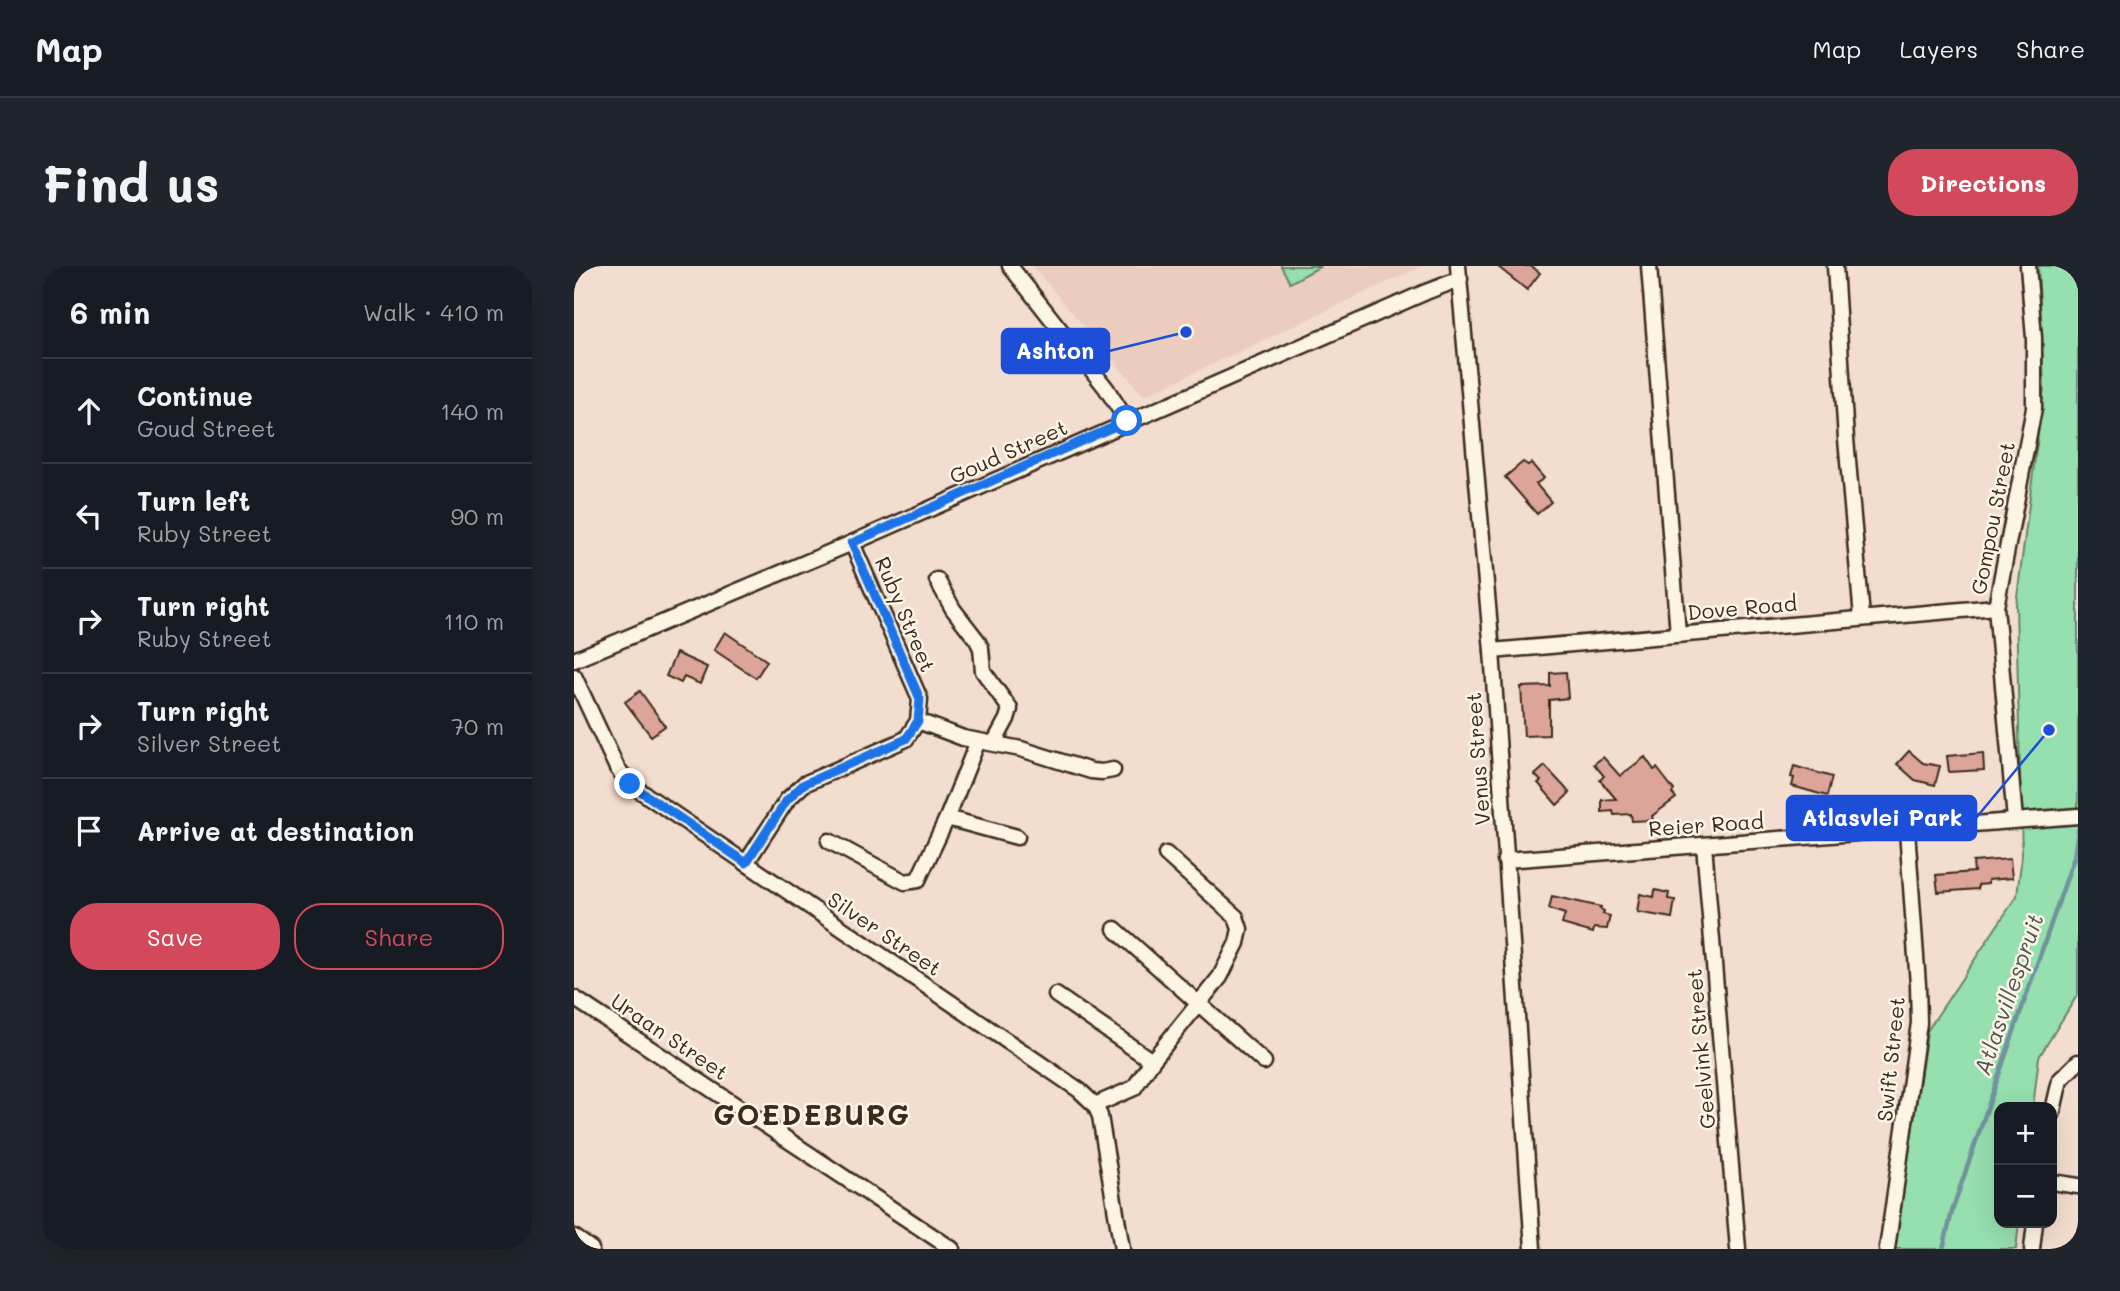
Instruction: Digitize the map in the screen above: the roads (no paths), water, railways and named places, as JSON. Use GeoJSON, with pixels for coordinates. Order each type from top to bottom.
{"type":"FeatureCollection","features":[{"type":"Feature","properties":{"kind":"street"},"geometry":{"type":"LineString","coordinates":[[1010,266],[1106,388],[1127,421]]}},
{"type":"Feature","properties":{"kind":"street"},"geometry":{"type":"LineString","coordinates":[[1649,266],[1678,634]]}},
{"type":"Feature","properties":{"kind":"street"},"geometry":{"type":"LineString","coordinates":[[1835,266],[1846,439],[1862,617]]}},
{"type":"Feature","properties":{"kind":"street","name":"Gompou Street"},"geometry":{"type":"LineString","coordinates":[[2015,820],[1996,607],[2034,408],[2034,338],[2028,266]]}},
{"type":"Feature","properties":{"kind":"street","name":"Goud Street"},"geometry":{"type":"LineString","coordinates":[[574,660],[852,543],[1426,292],[1459,273]]}},
{"type":"Feature","properties":{"kind":"street","name":"Venus Street"},"geometry":{"type":"LineString","coordinates":[[1459,273],[1492,652],[1533,1249]]}},
{"type":"Feature","properties":{"kind":"street","name":"Ruby Street"},"geometry":{"type":"LineString","coordinates":[[852,543],[920,699],[918,721]]}},
{"type":"Feature","properties":{"kind":"street"},"geometry":{"type":"LineString","coordinates":[[937,580],[953,608],[977,640],[981,648],[983,671],[1010,709],[994,743]]}},
{"type":"Feature","properties":{"kind":"street","name":"Dove Road"},"geometry":{"type":"LineString","coordinates":[[1492,652],[1996,607]]}},
{"type":"Feature","properties":{"kind":"street","name":"Silver Street"},"geometry":{"type":"LineString","coordinates":[[574,676],[617,768],[630,784],[1079,1090],[1095,1105]]}},
{"type":"Feature","properties":{"kind":"street"},"geometry":{"type":"LineString","coordinates":[[746,863],[794,792],[804,784],[906,739],[918,721],[963,738],[994,743],[1091,771],[1113,770]]}},
{"type":"Feature","properties":{"kind":"street"},"geometry":{"type":"LineString","coordinates":[[829,841],[905,882],[918,880],[978,741]]}},
{"type":"Feature","properties":{"kind":"street","name":"Reier Road"},"geometry":{"type":"LineString","coordinates":[[1505,860],[2074,816]]}},
{"type":"Feature","properties":{"kind":"street"},"geometry":{"type":"LineString","coordinates":[[947,818],[1017,838]]}},
{"type":"Feature","properties":{"kind":"street","name":"Swift Street"},"geometry":{"type":"LineString","coordinates":[[1887,1249],[1919,1023],[1919,985],[1907,830]]}},
{"type":"Feature","properties":{"kind":"street","name":"Geelvink Street"},"geometry":{"type":"LineString","coordinates":[[1704,845],[1738,1249]]}},
{"type":"Feature","properties":{"kind":"street"},"geometry":{"type":"LineString","coordinates":[[1122,1249],[1100,1116],[1095,1105],[1122,1096],[1134,1088],[1152,1061],[1220,977],[1237,943],[1240,929],[1236,917],[1166,854]]}},
{"type":"Feature","properties":{"kind":"street"},"geometry":{"type":"LineString","coordinates":[[1115,929],[1264,1062]]}},
{"type":"Feature","properties":{"kind":"street"},"geometry":{"type":"LineString","coordinates":[[1056,995],[1152,1061]]}},
{"type":"Feature","properties":{"kind":"street","name":"Uraan Street"},"geometry":{"type":"LineString","coordinates":[[574,998],[952,1249]]}},
{"type":"Feature","properties":{"kind":"street"},"geometry":{"type":"LineString","coordinates":[[2055,1102],[2060,1080],[2078,1062]]}},
{"type":"Feature","properties":{"kind":"street"},"geometry":{"type":"LineString","coordinates":[[2057,1183],[2078,1186]]}},
{"type":"Feature","properties":{"kind":"street"},"geometry":{"type":"LineString","coordinates":[[2032,1249],[2034,1228]]}},
{"type":"Feature","properties":{"kind":"street"},"geometry":{"type":"LineString","coordinates":[[574,1237],[591,1249]]}},
{"type":"Feature","properties":{"kind":"waterway","name":"Atlasvillespruit"},"geometry":{"type":"LineString","coordinates":[[1943,1249],[1953,1208],[2074,857],[2078,830]]}},
{"type":"Feature","properties":{"kind":"place","name":"Ashton"},"geometry":{"type":"Point","coordinates":[1186,332]}},
{"type":"Feature","properties":{"kind":"place","name":"Atlasvlei Park"},"geometry":{"type":"Point","coordinates":[2049,730]}},
{"type":"Feature","properties":{"kind":"district","name":"GOEDEBURG"},"geometry":{"type":"Point","coordinates":[812,1114]}}]}
